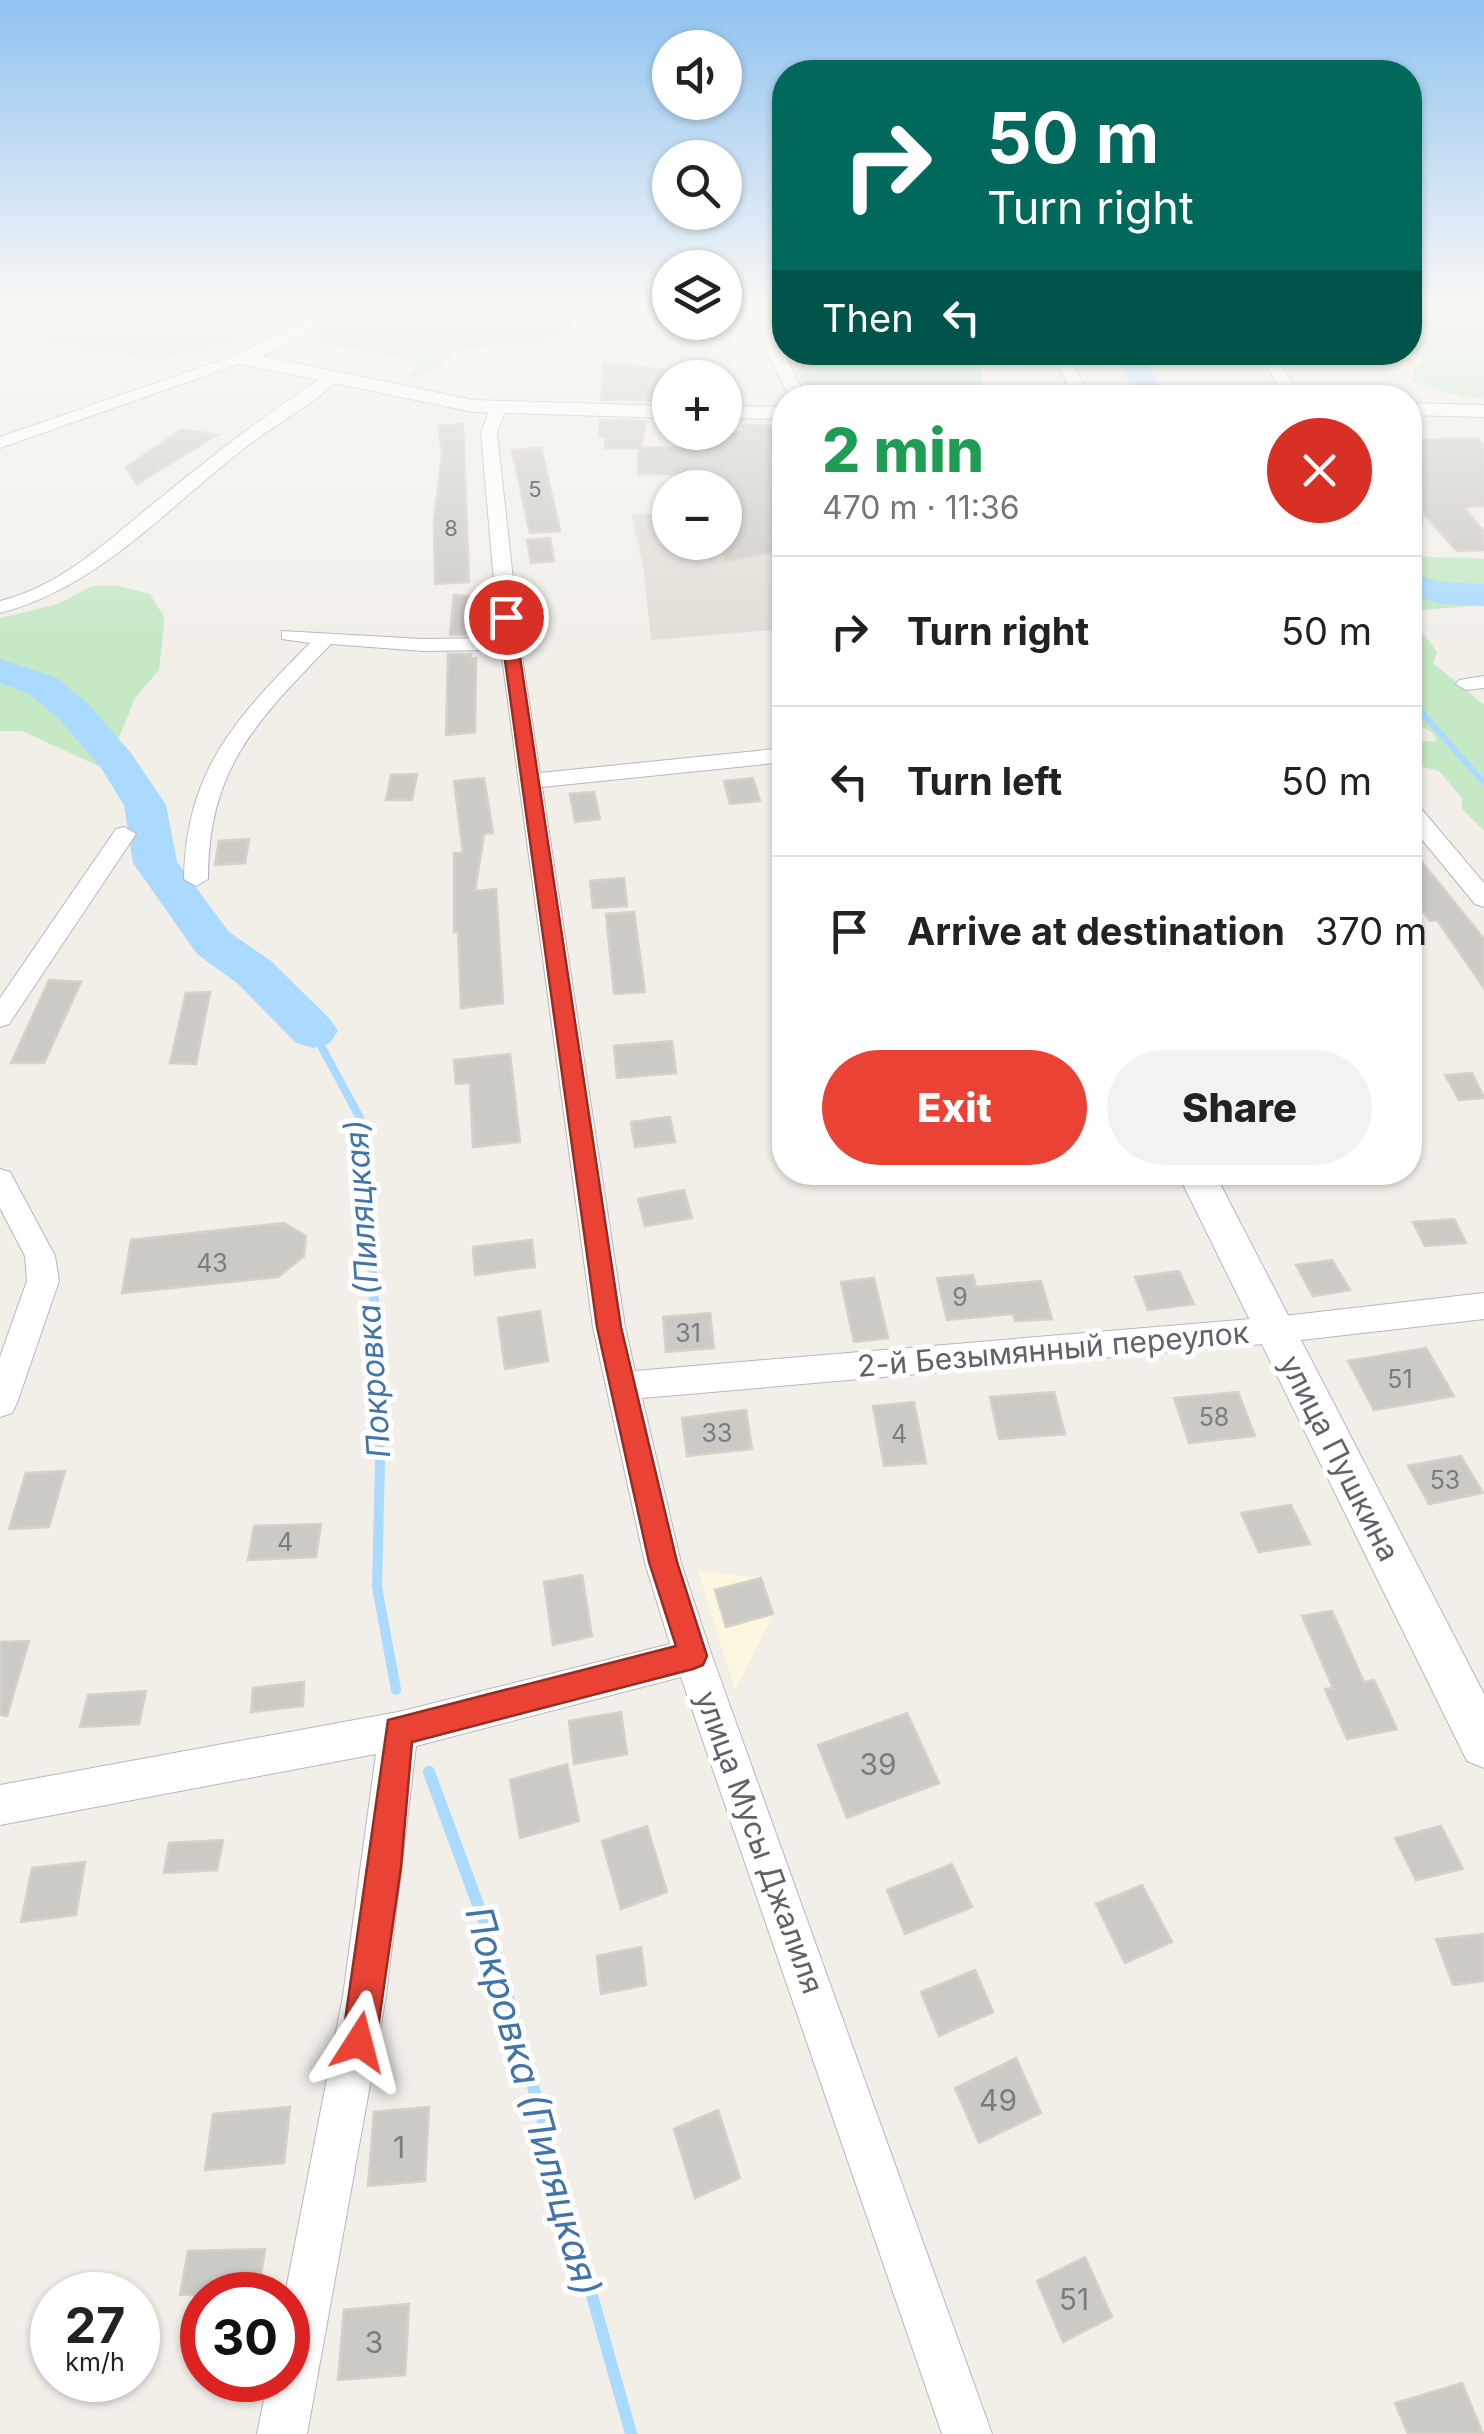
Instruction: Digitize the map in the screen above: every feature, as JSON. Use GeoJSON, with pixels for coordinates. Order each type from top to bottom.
{"type":"FeatureCollection","features":[{"type":"Feature","properties":{"kind":"street"},"geometry":{"type":"LineString","coordinates":[[0,443],[63,418]]}},
{"type":"Feature","properties":{"kind":"street"},"geometry":{"type":"LineString","coordinates":[[0,607],[38,597],[78,576],[273,418]]}},
{"type":"Feature","properties":{"kind":"street","name":"улица Мусы Джалиля"},"geometry":{"type":"LineString","coordinates":[[495,418],[490,433],[510,644],[609,1327],[621,1386],[663,1562],[693,1656],[967,2434]]}},
{"type":"Feature","properties":{"kind":"street"},"geometry":{"type":"LineString","coordinates":[[288,635],[423,645],[510,644]]}},
{"type":"Feature","properties":{"kind":"street"},"geometry":{"type":"LineString","coordinates":[[196,879],[197,821],[222,761],[256,711],[325,639]]}},
{"type":"Feature","properties":{"kind":"street"},"geometry":{"type":"LineString","coordinates":[[532,782],[772,756]]}},
{"type":"Feature","properties":{"kind":"street"},"geometry":{"type":"LineString","coordinates":[[1422,824],[1484,899]]}},
{"type":"Feature","properties":{"kind":"street"},"geometry":{"type":"LineString","coordinates":[[0,1018],[124,834]]}},
{"type":"Feature","properties":{"kind":"street"},"geometry":{"type":"LineString","coordinates":[[0,1180],[40,1256],[43,1281],[2,1394]]}},
{"type":"Feature","properties":{"kind":"street","name":"улица Пушкина"},"geometry":{"type":"LineString","coordinates":[[1202,1185],[1484,1744]]}},
{"type":"Feature","properties":{"kind":"street","name":"2-й Безымянный переулок"},"geometry":{"type":"LineString","coordinates":[[621,1386],[1276,1330],[1484,1306]]}},
{"type":"Feature","properties":{"kind":"street"},"geometry":{"type":"LineString","coordinates":[[0,1805],[398,1731],[693,1656]]}},
{"type":"Feature","properties":{"kind":"street"},"geometry":{"type":"LineString","coordinates":[[282,2434],[359,2042],[387,1854],[398,1731]]}},
{"type":"Feature","properties":{"kind":"shaded area"},"geometry":{"type":"Polygon","coordinates":[[[772,504],[772,630],[651,640],[644,572],[632,515],[652,514],[652,560],[742,560],[742,528],[772,504]]]}},
{"type":"Feature","properties":{"kind":"shaded area"},"geometry":{"type":"Polygon","coordinates":[[[698,1571],[761,1578],[773,1614],[735,1690],[698,1571]]]}},
{"type":"Feature","properties":{"kind":"green space"},"geometry":{"type":"Polygon","coordinates":[[[1422,556],[1484,559],[1484,605],[1422,610],[1422,556]]]}},
{"type":"Feature","properties":{"kind":"green space"},"geometry":{"type":"Polygon","coordinates":[[[92,586],[119,586],[150,594],[164,617],[159,670],[135,698],[119,738],[129,780],[22,731],[0,731],[0,618],[58,604],[92,586]]]}},
{"type":"Feature","properties":{"kind":"green space"},"geometry":{"type":"Polygon","coordinates":[[[1422,632],[1437,652],[1433,663],[1484,705],[1484,831],[1462,809],[1462,798],[1439,771],[1422,767],[1422,742],[1437,741],[1422,726],[1422,632]]]}},
{"type":"Feature","properties":{"kind":"building"},"geometry":{"type":"Polygon","coordinates":[[[600,420],[646,421],[641,447],[742,450],[742,425],[772,426],[772,552],[742,558],[742,470],[652,470],[652,474],[638,474],[639,448],[605,448],[606,437],[599,437],[600,420]]]}},
{"type":"Feature","properties":{"kind":"building"},"geometry":{"type":"Polygon","coordinates":[[[463,424],[469,582],[435,584],[434,521],[442,455],[439,426],[463,424]]]}},
{"type":"Feature","properties":{"kind":"building"},"geometry":{"type":"Polygon","coordinates":[[[182,429],[217,435],[137,484],[126,467],[182,429]]]}},
{"type":"Feature","properties":{"kind":"building"},"geometry":{"type":"Polygon","coordinates":[[[1477,438],[1484,446],[1484,506],[1464,507],[1484,532],[1484,550],[1457,551],[1422,512],[1422,440],[1477,438]]]}},
{"type":"Feature","properties":{"kind":"building"},"geometry":{"type":"Polygon","coordinates":[[[541,448],[560,531],[530,533],[512,450],[541,448]]]}},
{"type":"Feature","properties":{"kind":"building"},"geometry":{"type":"Polygon","coordinates":[[[550,538],[554,561],[531,563],[527,540],[550,538]]]}},
{"type":"Feature","properties":{"kind":"building"},"geometry":{"type":"Polygon","coordinates":[[[454,595],[475,597],[473,635],[450,635],[454,595]]]}},
{"type":"Feature","properties":{"kind":"building"},"geometry":{"type":"Polygon","coordinates":[[[448,654],[471,654],[471,659],[476,658],[475,732],[446,735],[448,654]]]}},
{"type":"Feature","properties":{"kind":"building"},"geometry":{"type":"Polygon","coordinates":[[[417,774],[412,800],[386,800],[391,775],[417,774]]]}},
{"type":"Feature","properties":{"kind":"building"},"geometry":{"type":"Polygon","coordinates":[[[484,778],[493,833],[484,834],[475,891],[496,889],[503,1003],[461,1008],[458,932],[454,932],[454,853],[463,853],[454,781],[484,778]]]}},
{"type":"Feature","properties":{"kind":"building"},"geometry":{"type":"Polygon","coordinates":[[[753,778],[760,801],[730,804],[724,781],[753,778]]]}},
{"type":"Feature","properties":{"kind":"building"},"geometry":{"type":"Polygon","coordinates":[[[594,792],[600,819],[575,822],[570,794],[594,792]]]}},
{"type":"Feature","properties":{"kind":"building"},"geometry":{"type":"Polygon","coordinates":[[[249,839],[245,863],[215,865],[219,841],[249,839]]]}},
{"type":"Feature","properties":{"kind":"building"},"geometry":{"type":"Polygon","coordinates":[[[1422,862],[1484,939],[1484,988],[1437,920],[1430,921],[1422,910],[1422,862]]]}},
{"type":"Feature","properties":{"kind":"building"},"geometry":{"type":"Polygon","coordinates":[[[624,878],[627,906],[593,908],[590,881],[624,878]]]}},
{"type":"Feature","properties":{"kind":"building"},"geometry":{"type":"Polygon","coordinates":[[[634,912],[645,992],[614,994],[606,914],[634,912]]]}},
{"type":"Feature","properties":{"kind":"building"},"geometry":{"type":"Polygon","coordinates":[[[49,980],[81,982],[44,1063],[11,1063],[49,980]]]}},
{"type":"Feature","properties":{"kind":"building"},"geometry":{"type":"Polygon","coordinates":[[[210,992],[196,1064],[170,1063],[186,993],[210,992]]]}},
{"type":"Feature","properties":{"kind":"building"},"geometry":{"type":"Polygon","coordinates":[[[672,1041],[676,1073],[617,1078],[614,1046],[672,1041]]]}},
{"type":"Feature","properties":{"kind":"building"},"geometry":{"type":"Polygon","coordinates":[[[510,1054],[520,1142],[473,1147],[470,1083],[456,1084],[454,1060],[510,1054]]]}},
{"type":"Feature","properties":{"kind":"building"},"geometry":{"type":"Polygon","coordinates":[[[1472,1073],[1484,1098],[1459,1100],[1445,1075],[1472,1073]]]}},
{"type":"Feature","properties":{"kind":"building"},"geometry":{"type":"Polygon","coordinates":[[[670,1117],[675,1142],[635,1147],[631,1122],[670,1117]]]}},
{"type":"Feature","properties":{"kind":"building"},"geometry":{"type":"Polygon","coordinates":[[[684,1190],[692,1218],[645,1226],[638,1199],[684,1190]]]}},
{"type":"Feature","properties":{"kind":"building"},"geometry":{"type":"Polygon","coordinates":[[[1454,1219],[1466,1243],[1425,1246],[1413,1222],[1454,1219]]]}},
{"type":"Feature","properties":{"kind":"building"},"geometry":{"type":"Polygon","coordinates":[[[284,1223],[306,1236],[304,1256],[278,1277],[122,1293],[131,1240],[284,1223]]]}},
{"type":"Feature","properties":{"kind":"building"},"geometry":{"type":"Polygon","coordinates":[[[532,1240],[535,1267],[475,1275],[473,1247],[532,1240]]]}},
{"type":"Feature","properties":{"kind":"building"},"geometry":{"type":"Polygon","coordinates":[[[1332,1260],[1350,1290],[1313,1296],[1296,1265],[1332,1260]]]}},
{"type":"Feature","properties":{"kind":"building"},"geometry":{"type":"Polygon","coordinates":[[[1179,1271],[1194,1304],[1148,1310],[1135,1277],[1179,1271]]]}},
{"type":"Feature","properties":{"kind":"building"},"geometry":{"type":"Polygon","coordinates":[[[973,1275],[976,1287],[1041,1281],[1052,1319],[1015,1321],[1013,1314],[947,1320],[937,1278],[973,1275]]]}},
{"type":"Feature","properties":{"kind":"building"},"geometry":{"type":"Polygon","coordinates":[[[874,1278],[888,1338],[854,1342],[841,1282],[874,1278]]]}},
{"type":"Feature","properties":{"kind":"building"},"geometry":{"type":"Polygon","coordinates":[[[540,1311],[548,1361],[505,1369],[498,1318],[540,1311]]]}},
{"type":"Feature","properties":{"kind":"building"},"geometry":{"type":"Polygon","coordinates":[[[710,1313],[714,1348],[666,1352],[663,1317],[710,1313]]]}},
{"type":"Feature","properties":{"kind":"building"},"geometry":{"type":"Polygon","coordinates":[[[1426,1348],[1454,1396],[1374,1410],[1348,1361],[1426,1348]]]}},
{"type":"Feature","properties":{"kind":"building"},"geometry":{"type":"Polygon","coordinates":[[[1054,1392],[1065,1434],[999,1439],[990,1397],[1054,1392]]]}},
{"type":"Feature","properties":{"kind":"building"},"geometry":{"type":"Polygon","coordinates":[[[1238,1392],[1255,1436],[1189,1443],[1174,1398],[1238,1392]]]}},
{"type":"Feature","properties":{"kind":"building"},"geometry":{"type":"Polygon","coordinates":[[[914,1402],[926,1463],[884,1466],[873,1406],[914,1402]]]}},
{"type":"Feature","properties":{"kind":"building"},"geometry":{"type":"Polygon","coordinates":[[[746,1410],[752,1449],[687,1456],[682,1418],[746,1410]]]}},
{"type":"Feature","properties":{"kind":"building"},"geometry":{"type":"Polygon","coordinates":[[[1461,1456],[1483,1493],[1429,1504],[1408,1466],[1461,1456]]]}},
{"type":"Feature","properties":{"kind":"building"},"geometry":{"type":"Polygon","coordinates":[[[65,1471],[49,1527],[9,1529],[26,1473],[65,1471]]]}},
{"type":"Feature","properties":{"kind":"building"},"geometry":{"type":"Polygon","coordinates":[[[1291,1505],[1310,1544],[1259,1552],[1241,1513],[1291,1505]]]}},
{"type":"Feature","properties":{"kind":"building"},"geometry":{"type":"Polygon","coordinates":[[[321,1524],[316,1557],[248,1560],[254,1526],[321,1524]]]}},
{"type":"Feature","properties":{"kind":"building"},"geometry":{"type":"Polygon","coordinates":[[[582,1575],[592,1636],[553,1645],[544,1582],[582,1575]]]}},
{"type":"Feature","properties":{"kind":"building"},"geometry":{"type":"Polygon","coordinates":[[[761,1578],[773,1614],[726,1627],[715,1590],[761,1578]]]}},
{"type":"Feature","properties":{"kind":"building"},"geometry":{"type":"Polygon","coordinates":[[[1332,1611],[1364,1682],[1374,1680],[1397,1729],[1347,1739],[1325,1689],[1333,1688],[1302,1616],[1332,1611]]]}},
{"type":"Feature","properties":{"kind":"building"},"geometry":{"type":"Polygon","coordinates":[[[29,1641],[7,1716],[0,1715],[0,1642],[29,1641]]]}},
{"type":"Feature","properties":{"kind":"building"},"geometry":{"type":"Polygon","coordinates":[[[304,1682],[303,1706],[251,1712],[253,1688],[304,1682]]]}},
{"type":"Feature","properties":{"kind":"building"},"geometry":{"type":"Polygon","coordinates":[[[146,1691],[139,1724],[80,1727],[88,1695],[146,1691]]]}},
{"type":"Feature","properties":{"kind":"building"},"geometry":{"type":"Polygon","coordinates":[[[621,1712],[627,1754],[574,1764],[569,1721],[621,1712]]]}},
{"type":"Feature","properties":{"kind":"building"},"geometry":{"type":"Polygon","coordinates":[[[907,1713],[939,1783],[847,1818],[818,1745],[907,1713]]]}},
{"type":"Feature","properties":{"kind":"building"},"geometry":{"type":"Polygon","coordinates":[[[567,1764],[579,1821],[520,1838],[510,1780],[567,1764]]]}},
{"type":"Feature","properties":{"kind":"building"},"geometry":{"type":"Polygon","coordinates":[[[647,1826],[667,1892],[621,1909],[602,1841],[647,1826]]]}},
{"type":"Feature","properties":{"kind":"building"},"geometry":{"type":"Polygon","coordinates":[[[1441,1826],[1463,1869],[1416,1880],[1395,1838],[1441,1826]]]}},
{"type":"Feature","properties":{"kind":"building"},"geometry":{"type":"Polygon","coordinates":[[[223,1840],[217,1870],[164,1873],[169,1843],[223,1840]]]}},
{"type":"Feature","properties":{"kind":"building"},"geometry":{"type":"Polygon","coordinates":[[[85,1862],[76,1915],[21,1922],[32,1868],[85,1862]]]}},
{"type":"Feature","properties":{"kind":"building"},"geometry":{"type":"Polygon","coordinates":[[[952,1864],[972,1907],[905,1934],[887,1890],[952,1864]]]}},
{"type":"Feature","properties":{"kind":"building"},"geometry":{"type":"Polygon","coordinates":[[[1142,1885],[1172,1942],[1125,1963],[1096,1904],[1142,1885]]]}},
{"type":"Feature","properties":{"kind":"building"},"geometry":{"type":"Polygon","coordinates":[[[1484,1934],[1484,1981],[1453,1985],[1436,1939],[1484,1934]]]}},
{"type":"Feature","properties":{"kind":"building"},"geometry":{"type":"Polygon","coordinates":[[[641,1947],[646,1985],[601,1994],[597,1956],[641,1947]]]}},
{"type":"Feature","properties":{"kind":"building"},"geometry":{"type":"Polygon","coordinates":[[[975,1970],[993,2012],[939,2036],[921,1992],[975,1970]]]}},
{"type":"Feature","properties":{"kind":"building"},"geometry":{"type":"Polygon","coordinates":[[[1016,2058],[1041,2113],[979,2143],[955,2088],[1016,2058]]]}},
{"type":"Feature","properties":{"kind":"building"},"geometry":{"type":"Polygon","coordinates":[[[290,2107],[284,2163],[205,2170],[213,2114],[290,2107]]]}},
{"type":"Feature","properties":{"kind":"building"},"geometry":{"type":"Polygon","coordinates":[[[429,2107],[425,2181],[368,2186],[374,2112],[429,2107]]]}},
{"type":"Feature","properties":{"kind":"building"},"geometry":{"type":"Polygon","coordinates":[[[718,2110],[740,2178],[695,2198],[674,2129],[718,2110]]]}},
{"type":"Feature","properties":{"kind":"building"},"geometry":{"type":"Polygon","coordinates":[[[265,2249],[262,2272],[184,2272],[188,2251],[265,2249]]]}},
{"type":"Feature","properties":{"kind":"building"},"geometry":{"type":"Polygon","coordinates":[[[1085,2257],[1112,2317],[1063,2342],[1037,2281],[1085,2257]]]}},
{"type":"Feature","properties":{"kind":"building"},"geometry":{"type":"Polygon","coordinates":[[[409,2304],[405,2375],[338,2380],[344,2310],[409,2304]]]}},
{"type":"Feature","properties":{"kind":"building"},"geometry":{"type":"Polygon","coordinates":[[[1462,2383],[1483,2434],[1408,2434],[1395,2403],[1462,2383]]]}},
{"type":"Feature","properties":{"kind":"waterway"},"geometry":{"type":"LineString","coordinates":[[1422,588],[1484,595]]}},
{"type":"Feature","properties":{"kind":"waterway","name":"Покровка (Пиляцкая)"},"geometry":{"type":"LineString","coordinates":[[0,670],[43,686],[74,712],[117,762],[145,805],[155,863],[213,943],[254,972],[313,1031]]}},
{"type":"Feature","properties":{"kind":"waterway"},"geometry":{"type":"LineString","coordinates":[[1422,713],[1484,783]]}},
{"type":"Feature","properties":{"kind":"waterway","name":"Покровка (Пиляцкая)"},"geometry":{"type":"LineString","coordinates":[[313,1031],[360,1118],[372,1257]]}},
{"type":"Feature","properties":{"kind":"waterway","name":"Покровка (Пиляцкая)"},"geometry":{"type":"LineString","coordinates":[[372,1254],[380,1461],[377,1587],[396,1690]]}},
{"type":"Feature","properties":{"kind":"waterway","name":"Покровка (Пиляцкая)"},"geometry":{"type":"LineString","coordinates":[[429,1772],[494,1948],[631,2434]]}},
{"type":"Feature","properties":{"kind":"route"},"geometry":{"type":"LineString","coordinates":[[359,2042],[378,1927],[398,1731],[693,1656],[663,1562],[609,1327],[506,617]]}}]}
